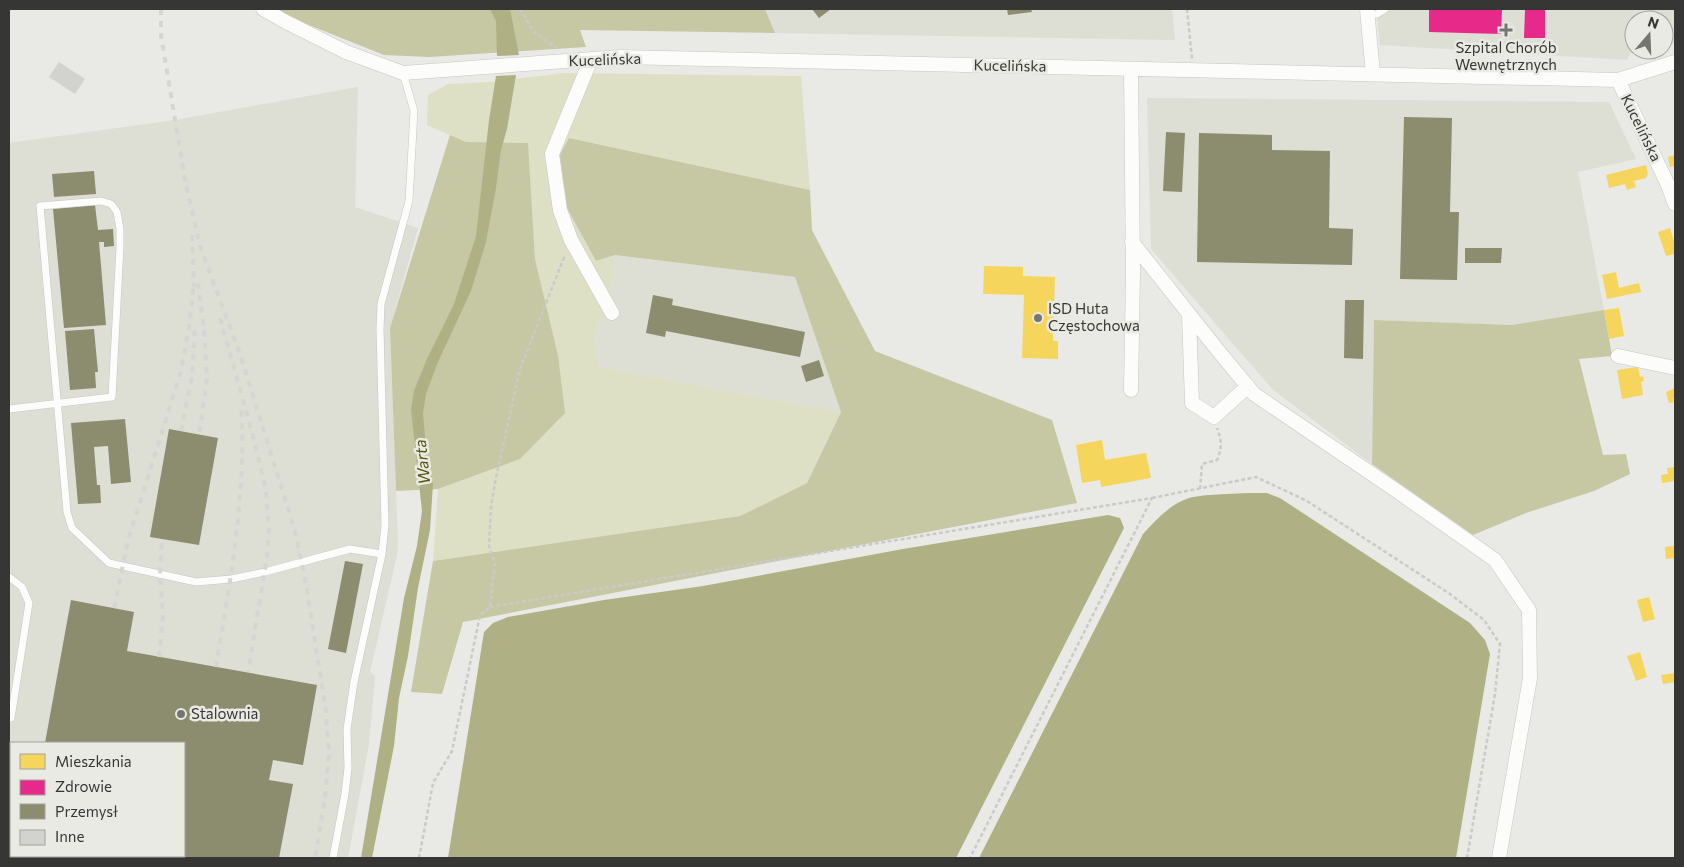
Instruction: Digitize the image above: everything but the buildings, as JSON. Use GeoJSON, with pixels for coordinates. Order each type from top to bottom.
{"type":"FeatureCollection","features":[{"type":"Feature","properties":{"kind":"street"},"geometry":{"type":"LineString","coordinates":[[263,9],[346,52],[403,73]]}},
{"type":"Feature","properties":{"kind":"street"},"geometry":{"type":"LineString","coordinates":[[1368,12],[1373,74]]}},
{"type":"Feature","properties":{"kind":"street","name":"Kucelińska"},"geometry":{"type":"LineString","coordinates":[[403,73],[620,57],[1618,80],[1675,62]]}},
{"type":"Feature","properties":{"kind":"street"},"geometry":{"type":"LineString","coordinates":[[591,59],[552,154],[560,210],[571,240],[612,313]]}},
{"type":"Feature","properties":{"kind":"street"},"geometry":{"type":"LineString","coordinates":[[1131,69],[1131,390]]}},
{"type":"Feature","properties":{"kind":"street","name":"Kucelińska"},"geometry":{"type":"LineString","coordinates":[[1618,80],[1668,185],[1675,204]]}},
{"type":"Feature","properties":{"kind":"street"},"geometry":{"type":"LineString","coordinates":[[1132,242],[1254,394],[1495,560],[1529,610],[1530,678],[1499,858]]}},
{"type":"Feature","properties":{"kind":"street"},"geometry":{"type":"LineString","coordinates":[[1189,314],[1192,402],[1214,417],[1248,386]]}},
{"type":"Feature","properties":{"kind":"street"},"geometry":{"type":"LineString","coordinates":[[1618,356],[1675,368]]}},
{"type":"Feature","properties":{"kind":"lane"},"geometry":{"type":"LineString","coordinates":[[1368,12],[1377,14],[1385,9]]}},
{"type":"Feature","properties":{"kind":"lane"},"geometry":{"type":"LineString","coordinates":[[333,858],[345,794],[348,768],[347,730],[354,682],[382,554],[385,525],[381,304],[409,201],[414,111],[403,73]]}},
{"type":"Feature","properties":{"kind":"lane"},"geometry":{"type":"LineString","coordinates":[[9,409],[58,404],[112,397],[120,229],[117,212],[111,204],[100,200],[40,206],[58,404],[67,512],[72,528],[109,563],[196,582],[231,579],[265,572],[350,549],[382,554]]}},
{"type":"Feature","properties":{"kind":"lane"},"geometry":{"type":"LineString","coordinates":[[9,577],[22,587],[28,603],[10,718]]}},
{"type":"Feature","properties":{"kind":"path"},"geometry":{"type":"LineString","coordinates":[[520,9],[534,32],[574,60]]}},
{"type":"Feature","properties":{"kind":"path"},"geometry":{"type":"LineString","coordinates":[[1187,9],[1193,70]]}},
{"type":"Feature","properties":{"kind":"path"},"geometry":{"type":"LineString","coordinates":[[490,607],[495,564],[489,546],[491,507],[520,369],[571,240]]}},
{"type":"Feature","properties":{"kind":"path"},"geometry":{"type":"LineString","coordinates":[[1200,488],[1202,464],[1217,460],[1222,449],[1221,438],[1214,417]]}},
{"type":"Feature","properties":{"kind":"path"},"geometry":{"type":"LineString","coordinates":[[419,858],[433,783],[452,750],[480,615],[490,607],[1152,498],[1256,477],[1307,501],[1450,594],[1484,620],[1500,644],[1495,694],[1467,858]]}},
{"type":"Feature","properties":{"kind":"path"},"geometry":{"type":"LineString","coordinates":[[970,858],[1152,498]]}},
{"type":"Feature","properties":{"kind":"shaded area"},"geometry":{"type":"Polygon","coordinates":[[[276,9],[765,9],[775,33],[580,30],[586,47],[429,57],[384,55],[309,25],[276,9]]]}},
{"type":"Feature","properties":{"kind":"shaded area"},"geometry":{"type":"Polygon","coordinates":[[[765,9],[1172,9],[1175,40],[775,33],[765,9]]]}},
{"type":"Feature","properties":{"kind":"shaded area","name":"Szpital Chorób Wewnętrznych"},"geometry":{"type":"Polygon","coordinates":[[[1376,9],[1675,9],[1675,44],[1674,10],[1624,10],[1624,60],[1380,45],[1376,9]]]}},
{"type":"Feature","properties":{"kind":"shaded area"},"geometry":{"type":"Polygon","coordinates":[[[564,73],[801,76],[810,190],[569,138],[567,208],[596,261],[615,255],[611,290],[595,336],[599,367],[841,412],[807,483],[740,516],[433,561],[438,489],[520,459],[558,355],[535,259],[527,143],[466,142],[427,125],[428,95],[448,84],[489,82],[564,73]]]}},
{"type":"Feature","properties":{"kind":"shaded area"},"geometry":{"type":"Polygon","coordinates":[[[358,87],[355,207],[418,228],[390,328],[398,544],[370,672],[375,676],[369,744],[348,858],[9,858],[9,143],[175,120],[358,87]]]}},
{"type":"Feature","properties":{"kind":"shaded area"},"geometry":{"type":"Polygon","coordinates":[[[1147,98],[1609,102],[1636,159],[1578,172],[1604,310],[1512,325],[1374,320],[1372,464],[1273,390],[1151,249],[1147,98]]]}},
{"type":"Feature","properties":{"kind":"shaded area"},"geometry":{"type":"Polygon","coordinates":[[[450,135],[466,142],[528,143],[535,259],[558,355],[565,413],[520,459],[438,489],[396,491],[390,328],[450,135]]]}},
{"type":"Feature","properties":{"kind":"shaded area"},"geometry":{"type":"Polygon","coordinates":[[[569,138],[810,190],[812,230],[875,351],[1052,420],[1077,503],[463,622],[442,694],[411,692],[433,561],[740,516],[807,483],[841,412],[795,277],[615,255],[596,261],[567,208],[560,155],[569,138]]]}},
{"type":"Feature","properties":{"kind":"shaded area"},"geometry":{"type":"Polygon","coordinates":[[[615,255],[795,277],[841,412],[599,367],[595,336],[611,290],[615,255]]]}},
{"type":"Feature","properties":{"kind":"shaded area"},"geometry":{"type":"Polygon","coordinates":[[[1604,310],[1612,356],[1579,359],[1603,455],[1626,454],[1630,474],[1594,491],[1526,513],[1473,535],[1372,464],[1374,320],[1512,325],[1604,310]]]}},
{"type":"Feature","properties":{"kind":"water"},"geometry":{"type":"Polygon","coordinates":[[[490,9],[510,9],[519,55],[497,56],[496,21],[490,9]]]}},
{"type":"Feature","properties":{"kind":"water","name":"Warta"},"geometry":{"type":"Polygon","coordinates":[[[516,75],[507,129],[501,150],[486,242],[471,291],[438,362],[426,394],[423,413],[426,448],[433,484],[430,530],[399,698],[394,746],[372,858],[361,858],[404,598],[417,546],[422,511],[411,409],[414,391],[426,361],[454,304],[476,236],[496,76],[516,75]]]}},
{"type":"Feature","properties":{"kind":"water"},"geometry":{"type":"Polygon","coordinates":[[[1267,493],[1280,498],[1470,623],[1485,640],[1490,654],[1456,858],[979,858],[1143,534],[1170,508],[1189,498],[1267,493]]]}},
{"type":"Feature","properties":{"kind":"water"},"geometry":{"type":"Polygon","coordinates":[[[1108,515],[1120,518],[1124,528],[956,858],[448,858],[484,632],[493,623],[508,617],[604,600],[703,586],[903,549],[1108,515]]]}},
{"type":"Feature","properties":{"kind":"railway"},"geometry":{"type":"LineString","coordinates":[[161,9],[161,35],[185,180],[200,246],[241,357],[295,531],[306,584],[326,712],[329,755],[325,798],[315,858]]}},
{"type":"Feature","properties":{"kind":"railway"},"geometry":{"type":"LineString","coordinates":[[192,235],[194,287]]}},
{"type":"Feature","properties":{"kind":"railway"},"geometry":{"type":"LineString","coordinates":[[114,608],[128,541],[181,371],[189,327],[194,282]]}},
{"type":"Feature","properties":{"kind":"railway"},"geometry":{"type":"LineString","coordinates":[[198,283],[204,329],[207,379],[199,435]]}},
{"type":"Feature","properties":{"kind":"railway"},"geometry":{"type":"LineString","coordinates":[[220,318],[252,432],[266,491],[269,528],[267,557],[248,672]]}},
{"type":"Feature","properties":{"kind":"railway"},"geometry":{"type":"LineString","coordinates":[[181,431],[192,377],[195,327]]}},
{"type":"Feature","properties":{"kind":"railway"},"geometry":{"type":"LineString","coordinates":[[216,667],[236,537],[242,472],[241,406]]}},
{"type":"Feature","properties":{"kind":"railway"},"geometry":{"type":"LineString","coordinates":[[159,657],[163,615],[160,574],[162,539]]}},
{"type":"Feature","properties":{"kind":"place","name":"Szpital Chorób Wewnętrznych"},"geometry":{"type":"Point","coordinates":[1506,30]}},
{"type":"Feature","properties":{"kind":"place","name":"ISD Huta Częstochowa"},"geometry":{"type":"Point","coordinates":[1038,318]}},
{"type":"Feature","properties":{"kind":"place","name":"Stalownia"},"geometry":{"type":"Point","coordinates":[181,714]}}]}
